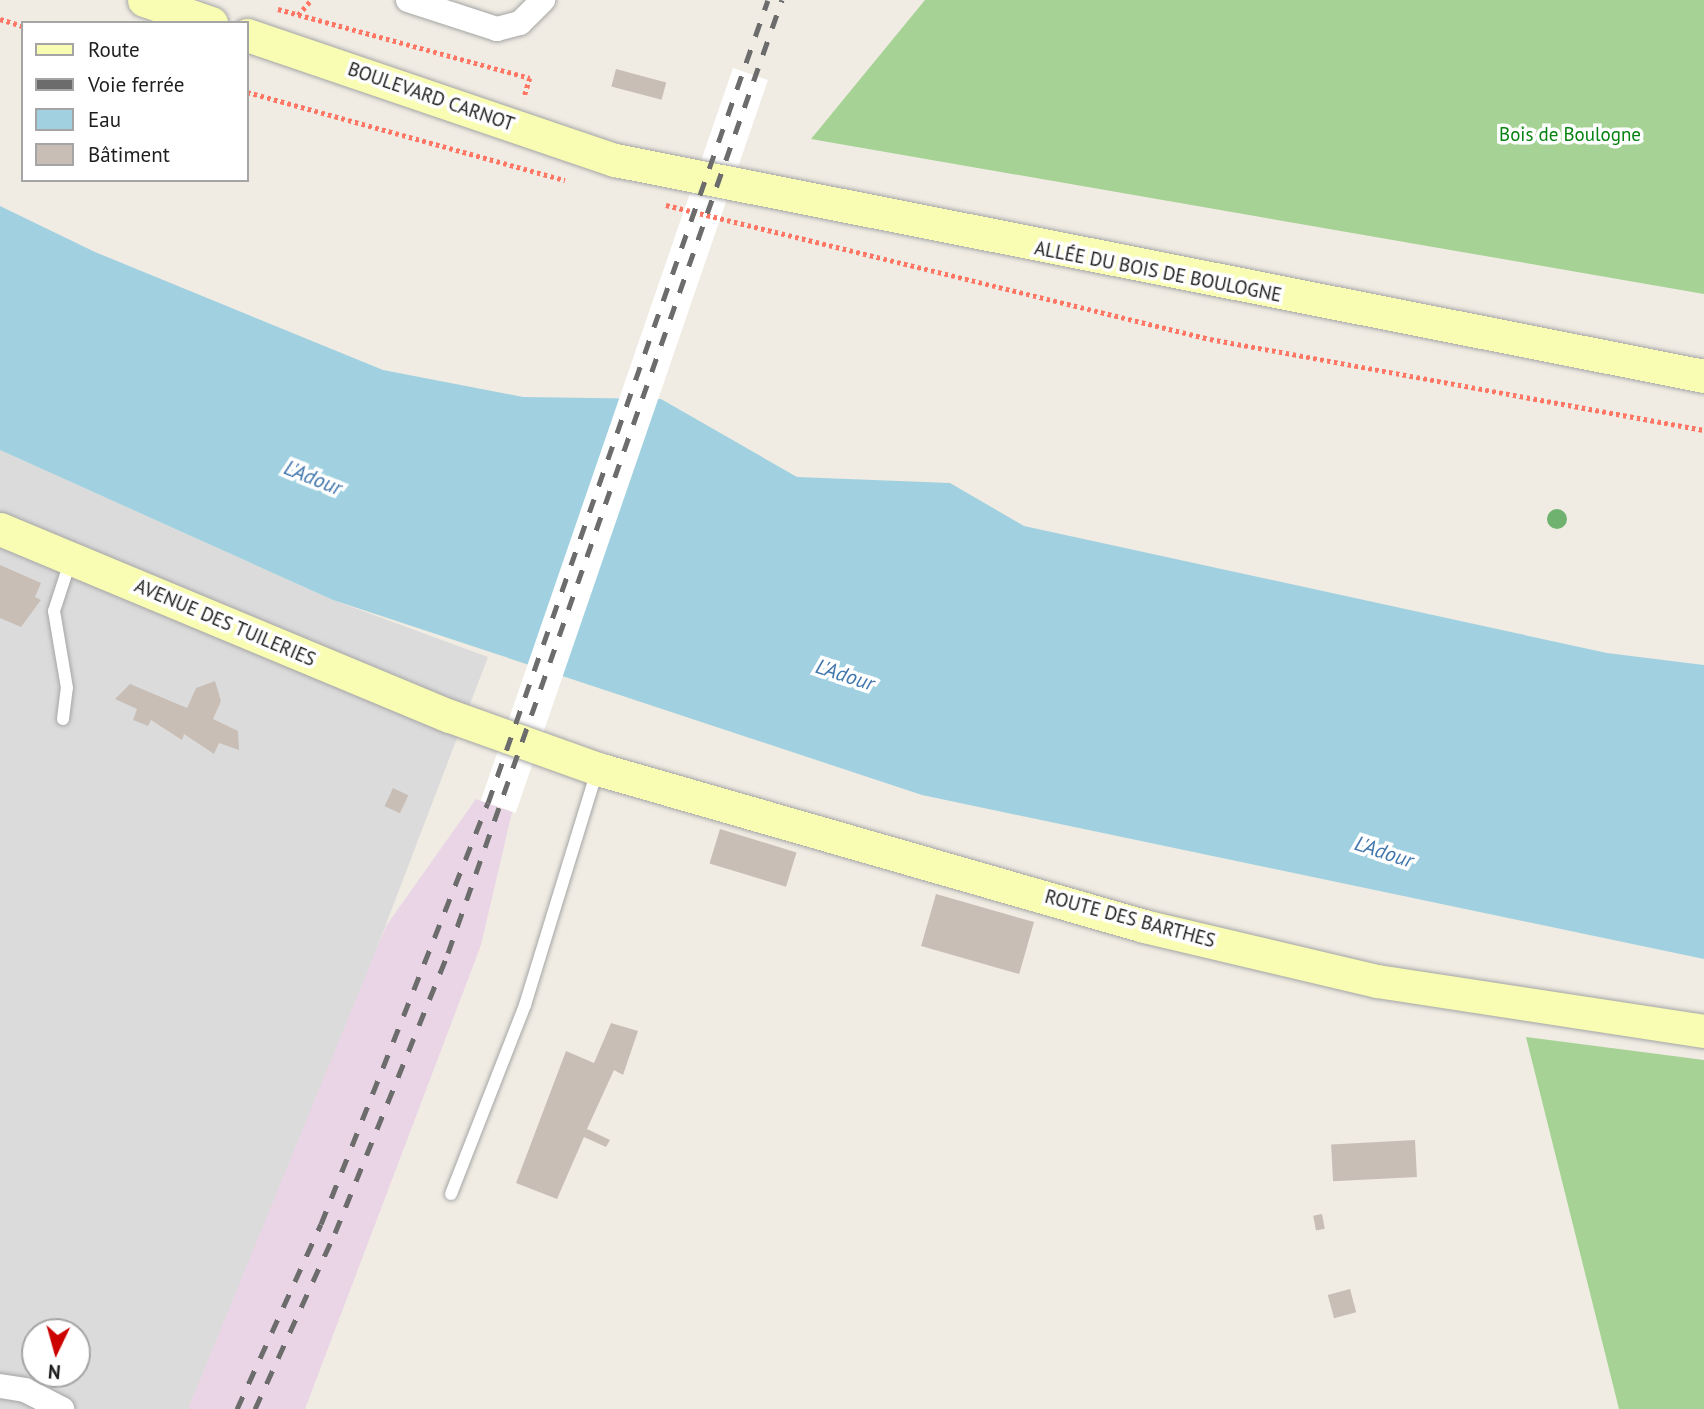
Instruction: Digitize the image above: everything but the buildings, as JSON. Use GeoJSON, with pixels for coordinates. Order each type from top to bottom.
{"type":"FeatureCollection","features":[{"type":"Feature","properties":{"kind":"main road"},"geometry":{"type":"LineString","coordinates":[[144,0],[205,21]]}},
{"type":"Feature","properties":{"kind":"main road","name":"BOULEVARD CARNOT"},"geometry":{"type":"LineString","coordinates":[[248,35],[615,160]]}},
{"type":"Feature","properties":{"kind":"main road","name":"ALLÉE DU BOIS DE BOULOGNE"},"geometry":{"type":"LineString","coordinates":[[615,160],[1704,376]]}},
{"type":"Feature","properties":{"kind":"main road","name":"AVENUE DES TUILERIES"},"geometry":{"type":"LineString","coordinates":[[0,529],[450,716],[567,757]]}},
{"type":"Feature","properties":{"kind":"main road","name":"ROUTE DES BARTHES"},"geometry":{"type":"LineString","coordinates":[[567,757],[598,769],[1144,926],[1377,981],[1704,1031]]}},
{"type":"Feature","properties":{"kind":"street"},"geometry":{"type":"LineString","coordinates":[[408,0],[497,29],[520,23],[543,0]]}},
{"type":"Feature","properties":{"kind":"street"},"geometry":{"type":"LineString","coordinates":[[0,1387],[25,1390],[62,1409]]}},
{"type":"Feature","properties":{"kind":"lane"},"geometry":{"type":"LineString","coordinates":[[63,719],[67,688],[54,611],[71,559]]}},
{"type":"Feature","properties":{"kind":"lane"},"geometry":{"type":"LineString","coordinates":[[451,1194],[525,1005],[598,769]]}},
{"type":"Feature","properties":{"kind":"path"},"geometry":{"type":"LineString","coordinates":[[298,16],[311,0]]}},
{"type":"Feature","properties":{"kind":"path"},"geometry":{"type":"LineString","coordinates":[[263,4],[298,16],[530,78]]}},
{"type":"Feature","properties":{"kind":"path"},"geometry":{"type":"LineString","coordinates":[[0,19],[21,25]]}},
{"type":"Feature","properties":{"kind":"path"},"geometry":{"type":"LineString","coordinates":[[248,92],[580,183]]}},
{"type":"Feature","properties":{"kind":"path"},"geometry":{"type":"LineString","coordinates":[[660,204],[1210,339],[1704,430]]}},
{"type":"Feature","properties":{"kind":"shaded area"},"geometry":{"type":"Polygon","coordinates":[[[0,450],[333,600],[488,657],[325,1084],[188,1409],[0,1409],[0,450]]]}},
{"type":"Feature","properties":{"kind":"shaded area"},"geometry":{"type":"Polygon","coordinates":[[[476,799],[512,812],[481,945],[305,1409],[188,1409],[386,926],[476,799]]]}},
{"type":"Feature","properties":{"kind":"green space","name":"Bois de Boulogne"},"geometry":{"type":"Polygon","coordinates":[[[925,0],[1704,0],[1704,294],[811,139],[925,0]]]}},
{"type":"Feature","properties":{"kind":"green space"},"geometry":{"type":"Polygon","coordinates":[[[1526,1037],[1704,1060],[1704,1409],[1619,1409],[1526,1037]]]}},
{"type":"Feature","properties":{"kind":"water","name":"L'Adour"},"geometry":{"type":"Polygon","coordinates":[[[0,206],[95,252],[383,370],[523,397],[661,399],[797,477],[950,483],[1024,526],[1607,653],[1704,665],[1704,959],[922,795],[333,600],[0,450],[0,206]]]}},
{"type":"Feature","properties":{"kind":"pier"},"geometry":{"type":"Polygon","coordinates":[[[733,68],[768,80],[516,813],[481,801],[733,68]]]}},
{"type":"Feature","properties":{"kind":"railway"},"geometry":{"type":"LineString","coordinates":[[237,1409],[321,1224],[488,803],[768,0]]}},
{"type":"Feature","properties":{"kind":"railway"},"geometry":{"type":"LineString","coordinates":[[255,1409],[335,1233],[448,953],[782,0]]}}]}
